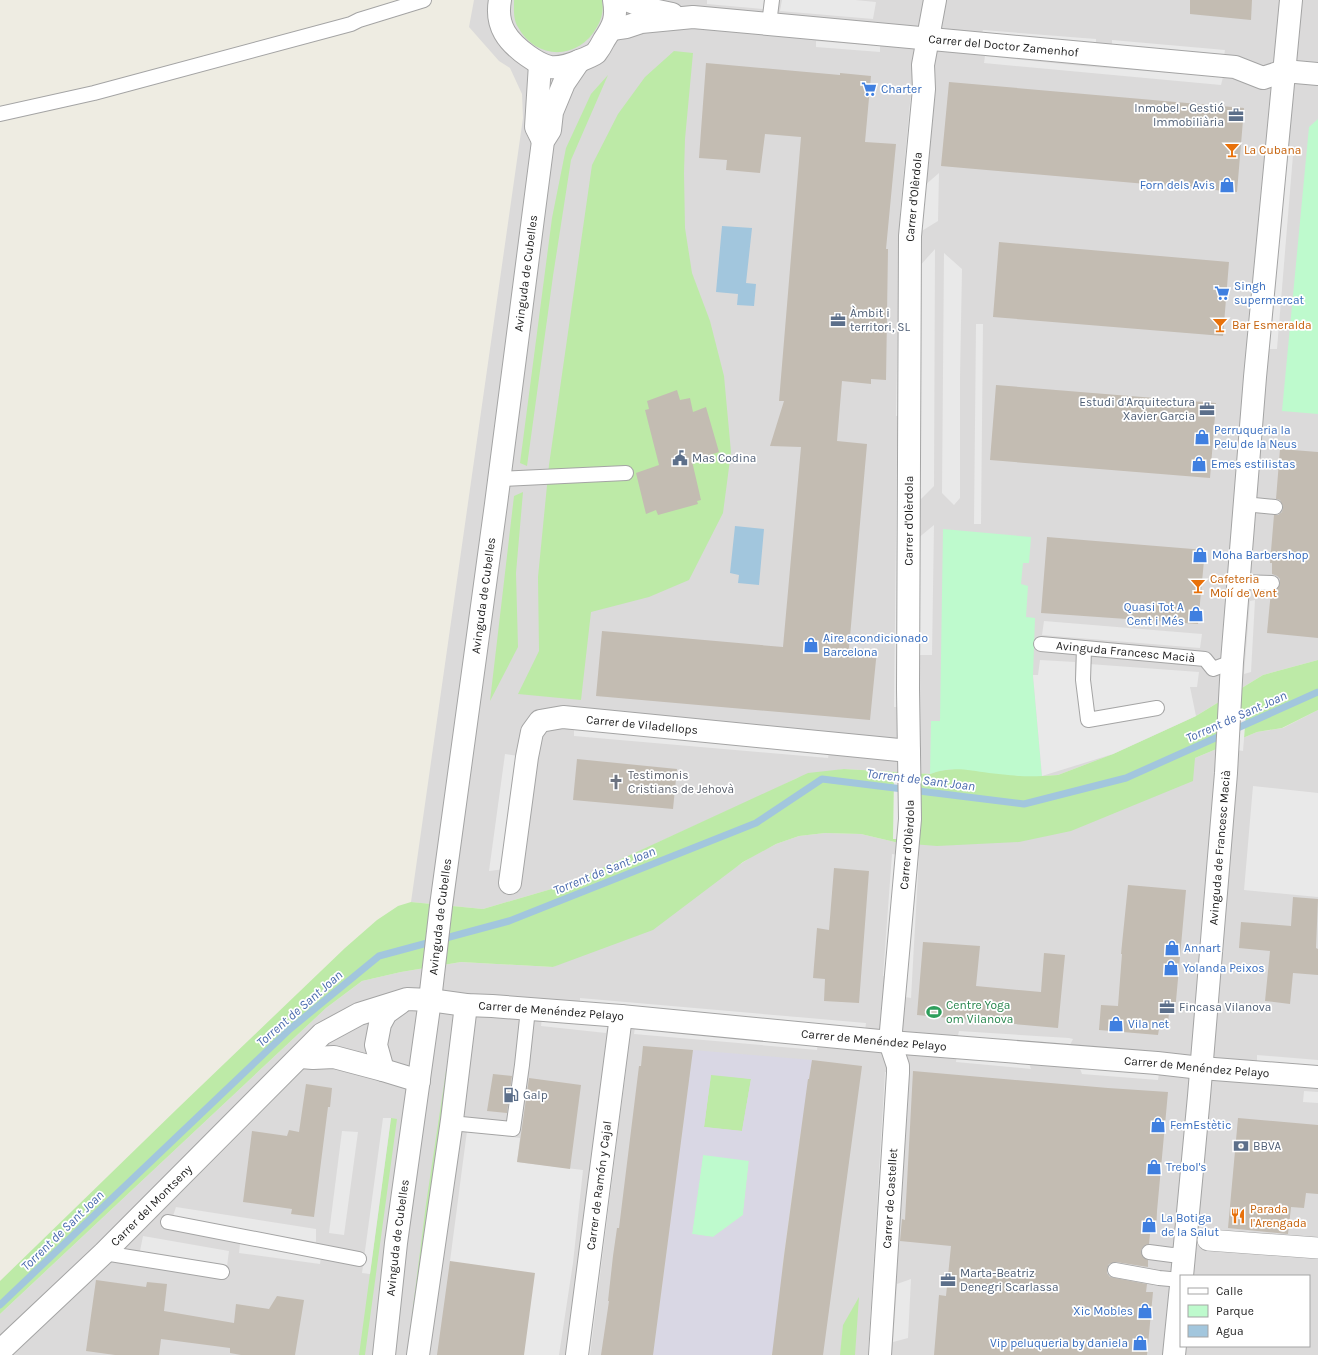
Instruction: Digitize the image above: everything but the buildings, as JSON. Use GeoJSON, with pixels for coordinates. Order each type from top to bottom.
{"type":"FeatureCollection","features":[{"type":"Feature","properties":{"kind":"street"},"geometry":{"type":"LineString","coordinates":[[500,0],[500,22],[506,37],[521,51],[540,64],[552,67],[563,67],[595,54],[612,30],[616,14],[614,0]]}},
{"type":"Feature","properties":{"kind":"street"},"geometry":{"type":"LineString","coordinates":[[626,0],[653,10],[686,18]]}},
{"type":"Feature","properties":{"kind":"street","name":"Carrer d'Olèrdola"},"geometry":{"type":"LineString","coordinates":[[890,1042],[910,819],[908,689],[910,236],[924,89],[924,65],[935,0]]}},
{"type":"Feature","properties":{"kind":"street","name":"Avinguda de Francesc Macià"},"geometry":{"type":"LineString","coordinates":[[1182,1275],[1226,773],[1231,672],[1244,504],[1291,0]]}},
{"type":"Feature","properties":{"kind":"street","name":"Carrer del Doctor Zamenhof"},"geometry":{"type":"LineString","coordinates":[[686,18],[693,17],[1235,66],[1263,78],[1284,71],[1318,74]]}},
{"type":"Feature","properties":{"kind":"street"},"geometry":{"type":"LineString","coordinates":[[612,30],[641,22],[686,18]]}},
{"type":"Feature","properties":{"kind":"street"},"geometry":{"type":"LineString","coordinates":[[543,141],[550,130],[552,112],[564,83],[578,61]]}},
{"type":"Feature","properties":{"kind":"street"},"geometry":{"type":"LineString","coordinates":[[540,64],[536,127],[543,141]]}},
{"type":"Feature","properties":{"kind":"street","name":"Avinguda de Cubelles"},"geometry":{"type":"LineString","coordinates":[[384,1355],[396,1243],[500,478],[543,141]]}},
{"type":"Feature","properties":{"kind":"street","name":"Carrer de Viladellops"},"geometry":{"type":"LineString","coordinates":[[510,883],[527,757],[532,732],[540,721],[564,717],[909,761]]}},
{"type":"Feature","properties":{"kind":"street"},"geometry":{"type":"LineString","coordinates":[[383,1070],[376,1045],[380,1024],[386,1013],[407,999]]}},
{"type":"Feature","properties":{"kind":"street","name":"Carrer del Montseny"},"geometry":{"type":"LineString","coordinates":[[0,1351],[104,1253],[301,1057],[322,1034],[359,1014],[407,999],[430,1000]]}},
{"type":"Feature","properties":{"kind":"street","name":"Carrer de Menéndez Pelayo"},"geometry":{"type":"LineString","coordinates":[[430,1000],[466,1005],[621,1016],[890,1042],[1318,1077]]}},
{"type":"Feature","properties":{"kind":"street"},"geometry":{"type":"LineString","coordinates":[[418,1355],[466,1005]]}},
{"type":"Feature","properties":{"kind":"street","name":"Carrer de Ramón y Cajal"},"geometry":{"type":"LineString","coordinates":[[577,1355],[621,1016]]}},
{"type":"Feature","properties":{"kind":"street","name":"Carrer de Castellet"},"geometry":{"type":"LineString","coordinates":[[880,1355],[898,1073],[898,1066],[890,1042]]}},
{"type":"Feature","properties":{"kind":"street"},"geometry":{"type":"LineString","coordinates":[[301,1057],[334,1057],[419,1081]]}},
{"type":"Feature","properties":{"kind":"street"},"geometry":{"type":"LineString","coordinates":[[1208,1240],[1318,1248]]}},
{"type":"Feature","properties":{"kind":"street"},"geometry":{"type":"LineString","coordinates":[[1174,1355],[1180,1296]]}},
{"type":"Feature","properties":{"kind":"lane"},"geometry":{"type":"LineString","coordinates":[[0,114],[94,93],[351,24],[359,20],[424,0]]}},
{"type":"Feature","properties":{"kind":"lane"},"geometry":{"type":"LineString","coordinates":[[769,24],[772,0]]}},
{"type":"Feature","properties":{"kind":"lane"},"geometry":{"type":"LineString","coordinates":[[500,478],[626,473]]}},
{"type":"Feature","properties":{"kind":"lane"},"geometry":{"type":"LineString","coordinates":[[1244,504],[1275,506]]}},
{"type":"Feature","properties":{"kind":"lane"},"geometry":{"type":"LineString","coordinates":[[1238,582],[1272,583]]}},
{"type":"Feature","properties":{"kind":"lane","name":"Avinguda Francesc Macià"},"geometry":{"type":"LineString","coordinates":[[1041,644],[1205,659],[1213,668],[1231,672]]}},
{"type":"Feature","properties":{"kind":"lane"},"geometry":{"type":"LineString","coordinates":[[1084,648],[1083,680],[1088,720],[1157,708]]}},
{"type":"Feature","properties":{"kind":"lane"},"geometry":{"type":"LineString","coordinates":[[451,1123],[513,1129],[528,1009]]}},
{"type":"Feature","properties":{"kind":"lane"},"geometry":{"type":"LineString","coordinates":[[168,1222],[360,1259]]}},
{"type":"Feature","properties":{"kind":"lane"},"geometry":{"type":"LineString","coordinates":[[1149,1252],[1172,1255],[1184,1254]]}},
{"type":"Feature","properties":{"kind":"lane"},"geometry":{"type":"LineString","coordinates":[[104,1253],[222,1272]]}},
{"type":"Feature","properties":{"kind":"lane"},"geometry":{"type":"LineString","coordinates":[[1115,1270],[1159,1278],[1180,1280]]}},
{"type":"Feature","properties":{"kind":"shaded area"},"geometry":{"type":"Polygon","coordinates":[[[474,0],[1318,0],[1318,660],[1263,675],[1196,716],[1113,754],[1058,775],[1042,776],[987,772],[962,768],[930,774],[844,769],[797,778],[565,885],[483,909],[411,902],[523,118],[522,94],[510,68],[499,61],[469,27],[474,0]]]}},
{"type":"Feature","properties":{"kind":"shaded area"},"geometry":{"type":"Polygon","coordinates":[[[707,0],[764,0],[763,9],[707,4],[707,0]]]}},
{"type":"Feature","properties":{"kind":"shaded area"},"geometry":{"type":"Polygon","coordinates":[[[782,0],[855,0],[876,2],[873,19],[780,11],[782,0]]]}},
{"type":"Feature","properties":{"kind":"shaded area"},"geometry":{"type":"Polygon","coordinates":[[[983,30],[1096,39],[1096,46],[981,36],[983,30]]]}},
{"type":"Feature","properties":{"kind":"shaded area"},"geometry":{"type":"Polygon","coordinates":[[[1112,40],[1225,50],[1224,56],[1112,47],[1112,40]]]}},
{"type":"Feature","properties":{"kind":"shaded area"},"geometry":{"type":"Polygon","coordinates":[[[816,41],[880,46],[880,52],[816,47],[816,41]]]}},
{"type":"Feature","properties":{"kind":"shaded area"},"geometry":{"type":"Polygon","coordinates":[[[985,56],[1083,66],[1223,77],[1221,85],[984,63],[985,56]]]}},
{"type":"Feature","properties":{"kind":"shaded area"},"geometry":{"type":"Polygon","coordinates":[[[911,92],[917,93],[903,416],[896,416],[900,212],[911,92]]]}},
{"type":"Feature","properties":{"kind":"shaded area"},"geometry":{"type":"Polygon","coordinates":[[[1286,155],[1293,155],[1277,349],[1269,349],[1286,155]]]}},
{"type":"Feature","properties":{"kind":"shaded area"},"geometry":{"type":"Polygon","coordinates":[[[939,173],[938,221],[920,232],[924,186],[939,173]]]}},
{"type":"Feature","properties":{"kind":"shaded area"},"geometry":{"type":"Polygon","coordinates":[[[935,249],[934,486],[916,504],[918,268],[935,249]]]}},
{"type":"Feature","properties":{"kind":"shaded area"},"geometry":{"type":"Polygon","coordinates":[[[944,253],[962,269],[960,498],[954,505],[942,493],[944,253]]]}},
{"type":"Feature","properties":{"kind":"shaded area"},"geometry":{"type":"Polygon","coordinates":[[[976,324],[983,324],[981,524],[974,524],[976,324]]]}},
{"type":"Feature","properties":{"kind":"shaded area"},"geometry":{"type":"Polygon","coordinates":[[[897,446],[902,446],[900,707],[894,707],[897,446]]]}},
{"type":"Feature","properties":{"kind":"shaded area"},"geometry":{"type":"Polygon","coordinates":[[[934,525],[932,655],[919,655],[917,539],[934,525]]]}},
{"type":"Feature","properties":{"kind":"shaded area"},"geometry":{"type":"Polygon","coordinates":[[[1255,600],[1251,672],[1244,674],[1250,601],[1255,600]]]}},
{"type":"Feature","properties":{"kind":"shaded area"},"geometry":{"type":"Polygon","coordinates":[[[1044,621],[1202,634],[1200,648],[1042,635],[1044,621]]]}},
{"type":"Feature","properties":{"kind":"shaded area"},"geometry":{"type":"Polygon","coordinates":[[[1040,660],[1075,662],[1075,679],[1089,680],[1089,664],[1199,672],[1197,687],[1190,687],[1196,716],[1113,754],[1042,776],[1033,675],[1038,675],[1040,660]]]}},
{"type":"Feature","properties":{"kind":"shaded area"},"geometry":{"type":"Polygon","coordinates":[[[1318,710],[1318,1355],[0,1355],[0,1314],[326,1008],[362,981],[401,972],[461,962],[553,967],[731,870],[753,856],[776,844],[799,836],[825,833],[861,834],[899,843],[1195,758],[1257,732],[1283,728],[1318,710]]]}},
{"type":"Feature","properties":{"kind":"shaded area"},"geometry":{"type":"Polygon","coordinates":[[[1240,714],[1246,714],[1243,751],[1237,750],[1240,714]]]}},
{"type":"Feature","properties":{"kind":"shaded area"},"geometry":{"type":"Polygon","coordinates":[[[574,729],[829,752],[828,758],[574,736],[574,729]]]}},
{"type":"Feature","properties":{"kind":"shaded area"},"geometry":{"type":"Polygon","coordinates":[[[505,754],[519,756],[505,869],[489,871],[505,754]]]}},
{"type":"Feature","properties":{"kind":"shaded area"},"geometry":{"type":"Polygon","coordinates":[[[894,777],[902,778],[900,839],[893,839],[894,777]]]}},
{"type":"Feature","properties":{"kind":"shaded area"},"geometry":{"type":"Polygon","coordinates":[[[1253,786],[1318,793],[1318,897],[1244,890],[1253,786]]]}},
{"type":"Feature","properties":{"kind":"shaded area"},"geometry":{"type":"Polygon","coordinates":[[[892,854],[899,855],[891,977],[883,976],[892,854]]]}},
{"type":"Feature","properties":{"kind":"shaded area"},"geometry":{"type":"Polygon","coordinates":[[[913,855],[919,856],[911,998],[905,997],[913,855]]]}},
{"type":"Feature","properties":{"kind":"shaded area"},"geometry":{"type":"Polygon","coordinates":[[[580,998],[866,1023],[865,1032],[580,1005],[580,998]]]}},
{"type":"Feature","properties":{"kind":"shaded area"},"geometry":{"type":"Polygon","coordinates":[[[542,1017],[608,1024],[606,1033],[541,1026],[542,1017]]]}},
{"type":"Feature","properties":{"kind":"shaded area"},"geometry":{"type":"Polygon","coordinates":[[[635,1027],[818,1042],[817,1050],[634,1034],[635,1027]]]}},
{"type":"Feature","properties":{"kind":"shaded area"},"geometry":{"type":"Polygon","coordinates":[[[959,1031],[1073,1039],[1069,1047],[957,1040],[959,1031]]]}},
{"type":"Feature","properties":{"kind":"shaded area"},"geometry":{"type":"Polygon","coordinates":[[[693,1050],[812,1060],[808,1080],[802,1134],[800,1134],[782,1268],[785,1269],[773,1352],[771,1355],[653,1355],[693,1050]],[[711,1075],[704,1127],[742,1131],[751,1079],[711,1075]],[[703,1155],[692,1234],[713,1237],[743,1215],[749,1161],[703,1155]]]}},
{"type":"Feature","properties":{"kind":"shaded area"},"geometry":{"type":"Polygon","coordinates":[[[957,1054],[1029,1063],[1031,1069],[956,1062],[957,1054]]]}},
{"type":"Feature","properties":{"kind":"shaded area"},"geometry":{"type":"Polygon","coordinates":[[[1257,1055],[1318,1060],[1318,1069],[1257,1065],[1257,1055]]]}},
{"type":"Feature","properties":{"kind":"shaded area"},"geometry":{"type":"Polygon","coordinates":[[[1079,1066],[1159,1073],[1158,1080],[1082,1074],[1079,1066]]]}},
{"type":"Feature","properties":{"kind":"shaded area"},"geometry":{"type":"Polygon","coordinates":[[[620,1068],[626,1069],[590,1355],[582,1355],[620,1068]]]}},
{"type":"Feature","properties":{"kind":"shaded area"},"geometry":{"type":"Polygon","coordinates":[[[885,1072],[892,1073],[874,1355],[868,1355],[885,1072]]]}},
{"type":"Feature","properties":{"kind":"shaded area"},"geometry":{"type":"Polygon","coordinates":[[[1304,1091],[1318,1092],[1318,1103],[1303,1102],[1304,1091]]]}},
{"type":"Feature","properties":{"kind":"shaded area"},"geometry":{"type":"Polygon","coordinates":[[[383,1118],[391,1118],[370,1274],[362,1273],[383,1118]]]}},
{"type":"Feature","properties":{"kind":"shaded area"},"geometry":{"type":"Polygon","coordinates":[[[342,1131],[358,1132],[344,1235],[329,1233],[342,1131]]]}},
{"type":"Feature","properties":{"kind":"shaded area"},"geometry":{"type":"Polygon","coordinates":[[[467,1131],[520,1138],[517,1162],[583,1170],[573,1263],[559,1355],[524,1355],[450,1261],[467,1131]]]}},
{"type":"Feature","properties":{"kind":"shaded area"},"geometry":{"type":"Polygon","coordinates":[[[176,1207],[316,1229],[316,1242],[172,1219],[176,1207]]]}},
{"type":"Feature","properties":{"kind":"shaded area"},"geometry":{"type":"Polygon","coordinates":[[[143,1236],[229,1251],[227,1266],[140,1251],[143,1236]]]}},
{"type":"Feature","properties":{"kind":"shaded area"},"geometry":{"type":"Polygon","coordinates":[[[240,1244],[321,1257],[320,1264],[239,1253],[240,1244]]]}},
{"type":"Feature","properties":{"kind":"shaded area"},"geometry":{"type":"Polygon","coordinates":[[[911,1279],[908,1338],[893,1342],[897,1284],[911,1279]]]}},
{"type":"Feature","properties":{"kind":"green space"},"geometry":{"type":"Polygon","coordinates":[[[514,0],[602,0],[603,10],[599,24],[589,38],[580,46],[558,52],[546,51],[535,46],[526,38],[518,27],[515,21],[514,0]]]}},
{"type":"Feature","properties":{"kind":"green space"},"geometry":{"type":"Polygon","coordinates":[[[674,51],[693,53],[685,139],[685,228],[692,273],[710,321],[724,376],[731,452],[723,513],[689,580],[649,597],[591,612],[581,700],[518,694],[539,651],[538,577],[549,465],[592,165],[618,114],[645,77],[674,51]]]}},
{"type":"Feature","properties":{"kind":"green space"},"geometry":{"type":"Polygon","coordinates":[[[608,75],[571,160],[553,276],[527,466],[520,463],[552,218],[566,148],[591,94],[608,75]]]}},
{"type":"Feature","properties":{"kind":"green space"},"geometry":{"type":"Polygon","coordinates":[[[1318,119],[1318,414],[1282,411],[1309,127],[1318,119]]]}},
{"type":"Feature","properties":{"kind":"green space"},"geometry":{"type":"Polygon","coordinates":[[[523,492],[516,573],[518,647],[490,701],[514,496],[523,492]]]}},
{"type":"Feature","properties":{"kind":"green space"},"geometry":{"type":"Polygon","coordinates":[[[943,529],[1031,537],[1029,563],[1023,563],[1021,584],[1028,586],[1026,617],[1035,618],[1033,675],[1042,776],[1015,776],[960,769],[945,770],[930,774],[931,721],[940,721],[943,529]]]}},
{"type":"Feature","properties":{"kind":"green space"},"geometry":{"type":"Polygon","coordinates":[[[1318,660],[1318,710],[1282,728],[1257,732],[1195,758],[1193,781],[1071,831],[1019,842],[937,846],[899,843],[861,834],[825,833],[799,836],[776,844],[743,862],[653,930],[553,967],[461,962],[401,972],[362,981],[326,1008],[0,1314],[0,1281],[345,948],[377,920],[398,906],[411,902],[483,909],[565,885],[808,773],[844,769],[930,774],[938,771],[962,768],[1022,776],[1058,775],[1113,754],[1196,716],[1263,675],[1318,660]]]}},
{"type":"Feature","properties":{"kind":"green space"},"geometry":{"type":"Polygon","coordinates":[[[446,1071],[450,1072],[410,1355],[407,1355],[426,1204],[446,1071]]]}},
{"type":"Feature","properties":{"kind":"green space"},"geometry":{"type":"Polygon","coordinates":[[[711,1074],[751,1079],[742,1131],[704,1127],[711,1074]]]}},
{"type":"Feature","properties":{"kind":"green space"},"geometry":{"type":"Polygon","coordinates":[[[391,1118],[397,1119],[365,1355],[359,1355],[391,1118]]]}},
{"type":"Feature","properties":{"kind":"green space"},"geometry":{"type":"Polygon","coordinates":[[[703,1154],[749,1160],[743,1215],[713,1237],[692,1234],[703,1154]]]}},
{"type":"Feature","properties":{"kind":"green space"},"geometry":{"type":"Polygon","coordinates":[[[859,1297],[855,1355],[840,1355],[843,1325],[859,1297]]]}},
{"type":"Feature","properties":{"kind":"water"},"geometry":{"type":"Polygon","coordinates":[[[722,226],[752,228],[746,283],[756,284],[754,306],[737,305],[738,294],[716,292],[722,226]]]}},
{"type":"Feature","properties":{"kind":"water"},"geometry":{"type":"Polygon","coordinates":[[[735,526],[764,529],[759,585],[738,583],[739,575],[730,573],[735,526]]]}},
{"type":"Feature","properties":{"kind":"waterway","name":"Torrent de Sant Joan"},"geometry":{"type":"LineString","coordinates":[[0,1305],[290,1029],[379,956],[509,921],[756,823],[822,779],[1024,804],[1126,778],[1318,692]]}},
{"type":"Feature","properties":{"kind":"place","name":"Charter"},"geometry":{"type":"Point","coordinates":[869,89]}},
{"type":"Feature","properties":{"kind":"place","name":"Inmobel - Gestió Immobiliària"},"geometry":{"type":"Point","coordinates":[1236,115]}},
{"type":"Feature","properties":{"kind":"place","name":"La Cubana"},"geometry":{"type":"Point","coordinates":[1232,150]}},
{"type":"Feature","properties":{"kind":"place","name":"Forn dels Avis"},"geometry":{"type":"Point","coordinates":[1227,185]}},
{"type":"Feature","properties":{"kind":"place","name":"Singh supermercat"},"geometry":{"type":"Point","coordinates":[1222,293]}},
{"type":"Feature","properties":{"kind":"place","name":"Àmbit i territori, SL"},"geometry":{"type":"Point","coordinates":[838,320]}},
{"type":"Feature","properties":{"kind":"place","name":"Bar Esmeralda"},"geometry":{"type":"Point","coordinates":[1220,325]}},
{"type":"Feature","properties":{"kind":"place","name":"Estudi d'Arquitectura Xavier Garcia"},"geometry":{"type":"Point","coordinates":[1207,409]}},
{"type":"Feature","properties":{"kind":"place","name":"Perruqueria la Pelu de la Neus"},"geometry":{"type":"Point","coordinates":[1202,437]}},
{"type":"Feature","properties":{"kind":"place","name":"Mas Codina"},"geometry":{"type":"Point","coordinates":[680,458]}},
{"type":"Feature","properties":{"kind":"place","name":"Emes estilistas"},"geometry":{"type":"Point","coordinates":[1199,464]}},
{"type":"Feature","properties":{"kind":"place","name":"Moha Barbershop"},"geometry":{"type":"Point","coordinates":[1200,555]}},
{"type":"Feature","properties":{"kind":"place","name":"Cafeteria Molí de Vent"},"geometry":{"type":"Point","coordinates":[1198,586]}},
{"type":"Feature","properties":{"kind":"place","name":"Quasi Tot A Cent i Més"},"geometry":{"type":"Point","coordinates":[1196,614]}},
{"type":"Feature","properties":{"kind":"place","name":"Aire acondicionado Barcelona"},"geometry":{"type":"Point","coordinates":[811,645]}},
{"type":"Feature","properties":{"kind":"place","name":"Testimonis Cristians de Jehovà"},"geometry":{"type":"Point","coordinates":[616,782]}},
{"type":"Feature","properties":{"kind":"place","name":"Annart"},"geometry":{"type":"Point","coordinates":[1172,948]}},
{"type":"Feature","properties":{"kind":"place","name":"Yolanda Peixos"},"geometry":{"type":"Point","coordinates":[1171,968]}},
{"type":"Feature","properties":{"kind":"place","name":"Fincasa Vilanova"},"geometry":{"type":"Point","coordinates":[1167,1007]}},
{"type":"Feature","properties":{"kind":"place","name":"Centre Yoga om Vilanova"},"geometry":{"type":"Point","coordinates":[934,1012]}},
{"type":"Feature","properties":{"kind":"place","name":"Vila net"},"geometry":{"type":"Point","coordinates":[1116,1024]}},
{"type":"Feature","properties":{"kind":"place","name":"Galp"},"geometry":{"type":"Point","coordinates":[511,1095]}},
{"type":"Feature","properties":{"kind":"place","name":"FemEstètic"},"geometry":{"type":"Point","coordinates":[1158,1125]}},
{"type":"Feature","properties":{"kind":"place","name":"BBVA"},"geometry":{"type":"Point","coordinates":[1241,1146]}},
{"type":"Feature","properties":{"kind":"place","name":"Trebol's"},"geometry":{"type":"Point","coordinates":[1154,1167]}},
{"type":"Feature","properties":{"kind":"place","name":"Parada l'Arengada"},"geometry":{"type":"Point","coordinates":[1238,1216]}},
{"type":"Feature","properties":{"kind":"place","name":"La Botiga de la Salut"},"geometry":{"type":"Point","coordinates":[1149,1225]}},
{"type":"Feature","properties":{"kind":"place","name":"Marta-Beatriz Denegri Scarlassa"},"geometry":{"type":"Point","coordinates":[948,1280]}},
{"type":"Feature","properties":{"kind":"place","name":"Xic Mobles"},"geometry":{"type":"Point","coordinates":[1145,1311]}},
{"type":"Feature","properties":{"kind":"place","name":"Vip peluqueria by daniela"},"geometry":{"type":"Point","coordinates":[1140,1343]}}]}
